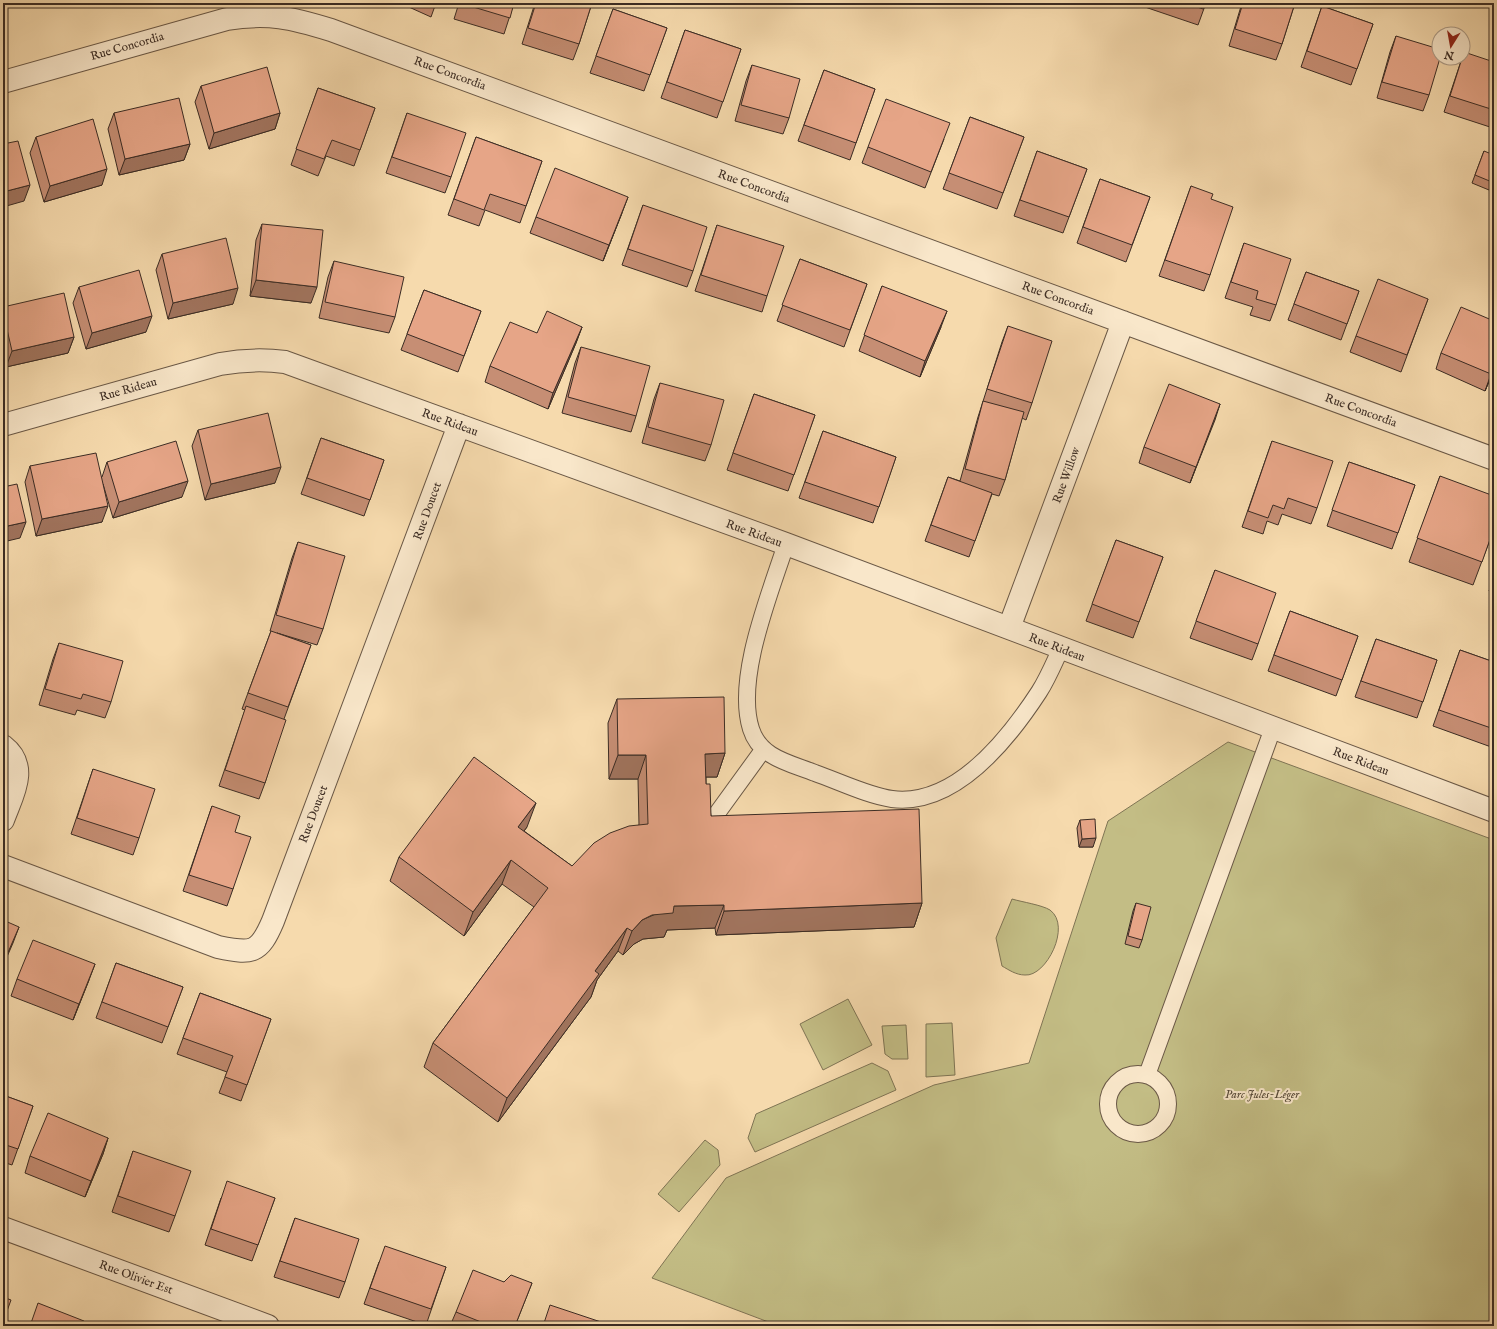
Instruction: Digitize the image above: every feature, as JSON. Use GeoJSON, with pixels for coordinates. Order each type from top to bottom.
{"type":"FeatureCollection","features":[{"type":"Feature","properties":{"kind":"street","name":"Rue Concordia"},"geometry":{"type":"LineString","coordinates":[[3,82],[227,19],[249,15],[269,15],[290,18],[331,30],[1494,460]]}},
{"type":"Feature","properties":{"kind":"street","name":"Rue Willow"},"geometry":{"type":"LineString","coordinates":[[1009,628],[1123,322]]}},
{"type":"Feature","properties":{"kind":"street","name":"Rue Rideau"},"geometry":{"type":"LineString","coordinates":[[3,425],[220,364],[241,360],[264,359],[285,362],[786,544],[1494,811]]}},
{"type":"Feature","properties":{"kind":"street","name":"Rue Doucet"},"geometry":{"type":"LineString","coordinates":[[3,866],[218,947],[236,951],[249,951],[259,946],[266,937],[273,921],[459,425]]}},
{"type":"Feature","properties":{"kind":"street"},"geometry":{"type":"LineString","coordinates":[[3,746],[10,752],[17,762],[18,773],[15,787],[3,820]]}},
{"type":"Feature","properties":{"kind":"street","name":"Rue Olivier Est"},"geometry":{"type":"LineString","coordinates":[[3,1228],[268,1326]]}},
{"type":"Feature","properties":{"kind":"lane"},"geometry":{"type":"LineString","coordinates":[[786,544],[762,616],[754,647],[748,684],[747,710],[751,729],[756,742],[763,750],[773,757],[892,799],[920,797],[940,791],[980,766],[1004,739],[1039,692],[1061,648]]}},
{"type":"Feature","properties":{"kind":"lane"},"geometry":{"type":"LineString","coordinates":[[1147,1075],[1273,728]]}},
{"type":"Feature","properties":{"kind":"lane"},"geometry":{"type":"LineString","coordinates":[[710,823],[763,750]]}},
{"type":"Feature","properties":{"kind":"green space","name":"Parc Jules-Léger"},"geometry":{"type":"Polygon","coordinates":[[[1228,742],[1494,840],[1494,1326],[779,1326],[652,1278],[726,1178],[934,1085],[1029,1063],[1108,821],[1228,742]]]}},
{"type":"Feature","properties":{"kind":"green space"},"geometry":{"type":"Polygon","coordinates":[[[1012,899],[1050,910],[1056,917],[1058,927],[1054,949],[1048,960],[1041,968],[1033,973],[1025,975],[1013,972],[1002,966],[996,938],[1012,899]]]}},
{"type":"Feature","properties":{"kind":"green space"},"geometry":{"type":"Polygon","coordinates":[[[848,999],[872,1045],[823,1070],[800,1024],[848,999]]]}},
{"type":"Feature","properties":{"kind":"green space"},"geometry":{"type":"Polygon","coordinates":[[[952,1023],[955,1075],[926,1077],[926,1024],[952,1023]]]}},
{"type":"Feature","properties":{"kind":"green space"},"geometry":{"type":"Polygon","coordinates":[[[906,1025],[908,1059],[892,1059],[885,1054],[882,1026],[906,1025]]]}},
{"type":"Feature","properties":{"kind":"green space"},"geometry":{"type":"Polygon","coordinates":[[[872,1063],[888,1071],[896,1090],[755,1152],[748,1138],[756,1114],[872,1063]]]}},
{"type":"Feature","properties":{"kind":"green space"},"geometry":{"type":"Polygon","coordinates":[[[705,1140],[718,1150],[720,1165],[679,1212],[658,1194],[705,1140]]]}},
{"type":"Feature","properties":{"kind":"building"},"geometry":{"type":"Polygon","coordinates":[[[460,3],[514,3],[510,18],[460,3]]]}},
{"type":"Feature","properties":{"kind":"building"},"geometry":{"type":"Polygon","coordinates":[[[536,3],[592,3],[579,44],[528,28],[536,3]]]}},
{"type":"Feature","properties":{"kind":"building"},"geometry":{"type":"Polygon","coordinates":[[[1186,3],[1206,3],[1203,9],[1186,3]]]}},
{"type":"Feature","properties":{"kind":"building"},"geometry":{"type":"Polygon","coordinates":[[[1243,3],[1295,3],[1282,44],[1235,29],[1243,3]]]}},
{"type":"Feature","properties":{"kind":"building"},"geometry":{"type":"Polygon","coordinates":[[[1322,6],[1373,24],[1357,69],[1307,51],[1322,6]]]}},
{"type":"Feature","properties":{"kind":"building"},"geometry":{"type":"Polygon","coordinates":[[[613,9],[667,28],[650,75],[596,56],[613,9]]]}},
{"type":"Feature","properties":{"kind":"building"},"geometry":{"type":"Polygon","coordinates":[[[685,30],[741,49],[723,102],[667,82],[685,30]]]}},
{"type":"Feature","properties":{"kind":"building"},"geometry":{"type":"Polygon","coordinates":[[[1396,36],[1431,47],[1431,66],[1438,66],[1429,95],[1382,82],[1396,36]]]}},
{"type":"Feature","properties":{"kind":"building"},"geometry":{"type":"Polygon","coordinates":[[[1471,54],[1494,62],[1494,110],[1450,96],[1460,66],[1471,66],[1471,54]]]}},
{"type":"Feature","properties":{"kind":"building"},"geometry":{"type":"Polygon","coordinates":[[[752,65],[800,79],[789,118],[741,105],[752,65]]]}},
{"type":"Feature","properties":{"kind":"building"},"geometry":{"type":"Polygon","coordinates":[[[267,67],[280,113],[214,133],[201,86],[267,67]]]}},
{"type":"Feature","properties":{"kind":"building"},"geometry":{"type":"Polygon","coordinates":[[[824,70],[875,89],[856,143],[804,125],[824,70]]]}},
{"type":"Feature","properties":{"kind":"building"},"geometry":{"type":"Polygon","coordinates":[[[318,88],[375,108],[360,150],[332,140],[324,159],[296,149],[318,88]]]}},
{"type":"Feature","properties":{"kind":"building"},"geometry":{"type":"Polygon","coordinates":[[[179,98],[190,144],[125,159],[114,113],[179,98]]]}},
{"type":"Feature","properties":{"kind":"building"},"geometry":{"type":"Polygon","coordinates":[[[886,99],[950,123],[931,172],[868,147],[886,99]]]}},
{"type":"Feature","properties":{"kind":"building"},"geometry":{"type":"Polygon","coordinates":[[[407,113],[466,133],[451,177],[392,157],[407,113]]]}},
{"type":"Feature","properties":{"kind":"building"},"geometry":{"type":"Polygon","coordinates":[[[970,117],[1024,137],[1003,193],[949,173],[970,117]]]}},
{"type":"Feature","properties":{"kind":"building"},"geometry":{"type":"Polygon","coordinates":[[[93,119],[107,169],[50,186],[36,137],[93,119]]]}},
{"type":"Feature","properties":{"kind":"building"},"geometry":{"type":"Polygon","coordinates":[[[476,137],[542,161],[526,206],[490,194],[484,210],[454,199],[476,137]]]}},
{"type":"Feature","properties":{"kind":"building"},"geometry":{"type":"Polygon","coordinates":[[[18,141],[30,185],[3,192],[3,144],[18,141]]]}},
{"type":"Feature","properties":{"kind":"building"},"geometry":{"type":"Polygon","coordinates":[[[1037,151],[1087,169],[1069,217],[1020,200],[1037,151]]]}},
{"type":"Feature","properties":{"kind":"building"},"geometry":{"type":"Polygon","coordinates":[[[1484,151],[1494,155],[1494,177],[1492,182],[1475,175],[1484,151]]]}},
{"type":"Feature","properties":{"kind":"building"},"geometry":{"type":"Polygon","coordinates":[[[555,168],[628,197],[609,245],[536,217],[555,168]]]}},
{"type":"Feature","properties":{"kind":"building"},"geometry":{"type":"Polygon","coordinates":[[[1100,179],[1150,197],[1132,245],[1083,227],[1100,179]]]}},
{"type":"Feature","properties":{"kind":"building"},"geometry":{"type":"Polygon","coordinates":[[[1191,186],[1213,194],[1211,199],[1233,207],[1210,275],[1165,260],[1191,186]]]}},
{"type":"Feature","properties":{"kind":"building"},"geometry":{"type":"Polygon","coordinates":[[[643,205],[707,227],[693,271],[628,249],[643,205]]]}},
{"type":"Feature","properties":{"kind":"building"},"geometry":{"type":"Polygon","coordinates":[[[262,224],[323,230],[317,287],[256,280],[262,224]]]}},
{"type":"Feature","properties":{"kind":"building"},"geometry":{"type":"Polygon","coordinates":[[[717,225],[784,246],[767,296],[701,275],[717,225]]]}},
{"type":"Feature","properties":{"kind":"building"},"geometry":{"type":"Polygon","coordinates":[[[226,238],[238,288],[173,303],[162,254],[226,238]]]}},
{"type":"Feature","properties":{"kind":"building"},"geometry":{"type":"Polygon","coordinates":[[[1244,243],[1291,259],[1276,305],[1256,299],[1258,291],[1231,282],[1244,243]]]}},
{"type":"Feature","properties":{"kind":"building"},"geometry":{"type":"Polygon","coordinates":[[[800,259],[867,284],[850,330],[782,305],[800,259]]]}},
{"type":"Feature","properties":{"kind":"building"},"geometry":{"type":"Polygon","coordinates":[[[334,261],[404,277],[395,317],[325,302],[334,261]]]}},
{"type":"Feature","properties":{"kind":"building"},"geometry":{"type":"Polygon","coordinates":[[[139,270],[152,316],[92,333],[79,287],[139,270]]]}},
{"type":"Feature","properties":{"kind":"building"},"geometry":{"type":"Polygon","coordinates":[[[1306,272],[1359,291],[1347,324],[1294,304],[1306,272]]]}},
{"type":"Feature","properties":{"kind":"building"},"geometry":{"type":"Polygon","coordinates":[[[1378,279],[1428,299],[1407,355],[1356,336],[1378,279]]]}},
{"type":"Feature","properties":{"kind":"building"},"geometry":{"type":"Polygon","coordinates":[[[882,286],[947,311],[925,361],[864,335],[882,286]]]}},
{"type":"Feature","properties":{"kind":"building"},"geometry":{"type":"Polygon","coordinates":[[[424,290],[481,311],[464,356],[407,334],[424,290]]]}},
{"type":"Feature","properties":{"kind":"building"},"geometry":{"type":"Polygon","coordinates":[[[64,293],[74,337],[12,351],[3,307],[64,293]]]}},
{"type":"Feature","properties":{"kind":"building"},"geometry":{"type":"Polygon","coordinates":[[[1461,307],[1494,321],[1494,367],[1491,374],[1441,353],[1461,307]]]}},
{"type":"Feature","properties":{"kind":"building"},"geometry":{"type":"Polygon","coordinates":[[[547,311],[582,327],[553,393],[490,366],[510,322],[537,333],[547,311]]]}},
{"type":"Feature","properties":{"kind":"building"},"geometry":{"type":"Polygon","coordinates":[[[1008,326],[1052,341],[1032,403],[987,389],[1008,326]]]}},
{"type":"Feature","properties":{"kind":"building"},"geometry":{"type":"Polygon","coordinates":[[[581,347],[650,366],[636,416],[568,397],[581,347]]]}},
{"type":"Feature","properties":{"kind":"building"},"geometry":{"type":"Polygon","coordinates":[[[660,383],[724,400],[711,445],[648,427],[660,383]]]}},
{"type":"Feature","properties":{"kind":"building"},"geometry":{"type":"Polygon","coordinates":[[[1169,384],[1220,404],[1196,467],[1144,447],[1169,384]]]}},
{"type":"Feature","properties":{"kind":"building"},"geometry":{"type":"Polygon","coordinates":[[[754,394],[815,415],[794,475],[733,453],[754,394]]]}},
{"type":"Feature","properties":{"kind":"building"},"geometry":{"type":"Polygon","coordinates":[[[983,401],[1024,412],[1005,480],[965,469],[983,401]]]}},
{"type":"Feature","properties":{"kind":"building"},"geometry":{"type":"Polygon","coordinates":[[[268,413],[281,467],[211,484],[198,430],[268,413]]]}},
{"type":"Feature","properties":{"kind":"building"},"geometry":{"type":"Polygon","coordinates":[[[823,431],[896,457],[879,507],[805,482],[823,431]]]}},
{"type":"Feature","properties":{"kind":"building"},"geometry":{"type":"Polygon","coordinates":[[[321,438],[384,460],[370,500],[307,478],[321,438]]]}},
{"type":"Feature","properties":{"kind":"building"},"geometry":{"type":"Polygon","coordinates":[[[176,441],[188,481],[119,502],[107,462],[176,441]]]}},
{"type":"Feature","properties":{"kind":"building"},"geometry":{"type":"Polygon","coordinates":[[[1272,441],[1333,461],[1317,508],[1288,498],[1284,509],[1273,505],[1268,518],[1248,511],[1272,441]]]}},
{"type":"Feature","properties":{"kind":"building"},"geometry":{"type":"Polygon","coordinates":[[[96,453],[108,506],[42,519],[30,466],[96,453]]]}},
{"type":"Feature","properties":{"kind":"building"},"geometry":{"type":"Polygon","coordinates":[[[1349,462],[1415,485],[1398,533],[1332,510],[1349,462]]]}},
{"type":"Feature","properties":{"kind":"building"},"geometry":{"type":"Polygon","coordinates":[[[1440,476],[1494,496],[1494,528],[1482,562],[1417,538],[1440,476]]]}},
{"type":"Feature","properties":{"kind":"building"},"geometry":{"type":"Polygon","coordinates":[[[948,477],[992,493],[975,541],[931,525],[948,477]]]}},
{"type":"Feature","properties":{"kind":"building"},"geometry":{"type":"Polygon","coordinates":[[[17,484],[26,522],[3,527],[3,487],[17,484]]]}},
{"type":"Feature","properties":{"kind":"building"},"geometry":{"type":"Polygon","coordinates":[[[1116,540],[1163,557],[1139,622],[1092,604],[1116,540]]]}},
{"type":"Feature","properties":{"kind":"building"},"geometry":{"type":"Polygon","coordinates":[[[298,542],[345,556],[323,629],[276,615],[298,542]]]}},
{"type":"Feature","properties":{"kind":"building"},"geometry":{"type":"Polygon","coordinates":[[[1215,570],[1276,593],[1258,644],[1196,621],[1215,570]]]}},
{"type":"Feature","properties":{"kind":"building"},"geometry":{"type":"Polygon","coordinates":[[[1290,611],[1358,636],[1342,680],[1274,655],[1290,611]]]}},
{"type":"Feature","properties":{"kind":"building"},"geometry":{"type":"Polygon","coordinates":[[[271,631],[311,645],[288,707],[248,693],[271,631]]]}},
{"type":"Feature","properties":{"kind":"building"},"geometry":{"type":"Polygon","coordinates":[[[1376,639],[1437,660],[1423,702],[1361,681],[1376,639]]]}},
{"type":"Feature","properties":{"kind":"building"},"geometry":{"type":"Polygon","coordinates":[[[59,643],[123,661],[111,702],[83,694],[81,699],[45,689],[59,643]]]}},
{"type":"Feature","properties":{"kind":"building"},"geometry":{"type":"Polygon","coordinates":[[[1460,650],[1494,662],[1494,729],[1439,710],[1460,650]]]}},
{"type":"Feature","properties":{"kind":"building"},"geometry":{"type":"Polygon","coordinates":[[[724,697],[725,753],[705,754],[706,784],[710,784],[711,816],[919,809],[922,903],[724,911],[724,905],[674,906],[673,913],[652,915],[642,920],[632,931],[627,928],[595,971],[599,974],[507,1098],[433,1043],[548,888],[511,860],[473,912],[399,857],[474,757],[536,803],[518,827],[572,866],[594,843],[610,833],[629,826],[648,824],[646,755],[618,755],[617,699],[724,697]]]}},
{"type":"Feature","properties":{"kind":"building"},"geometry":{"type":"Polygon","coordinates":[[[246,706],[286,720],[265,783],[225,770],[246,706]]]}},
{"type":"Feature","properties":{"kind":"building"},"geometry":{"type":"Polygon","coordinates":[[[93,769],[155,789],[139,838],[77,818],[93,769]]]}},
{"type":"Feature","properties":{"kind":"building"},"geometry":{"type":"Polygon","coordinates":[[[212,806],[240,816],[235,832],[251,837],[233,889],[189,875],[212,806]]]}},
{"type":"Feature","properties":{"kind":"building"},"geometry":{"type":"Polygon","coordinates":[[[1095,819],[1096,838],[1082,839],[1080,820],[1095,819]]]}},
{"type":"Feature","properties":{"kind":"building"},"geometry":{"type":"Polygon","coordinates":[[[1136,903],[1151,907],[1142,940],[1128,936],[1136,903]]]}},
{"type":"Feature","properties":{"kind":"building"},"geometry":{"type":"Polygon","coordinates":[[[3,920],[19,927],[3,964],[3,920]]]}},
{"type":"Feature","properties":{"kind":"building"},"geometry":{"type":"Polygon","coordinates":[[[33,940],[95,964],[79,1004],[17,979],[33,940]]]}},
{"type":"Feature","properties":{"kind":"building"},"geometry":{"type":"Polygon","coordinates":[[[116,963],[183,987],[168,1027],[102,1002],[116,963]]]}},
{"type":"Feature","properties":{"kind":"building"},"geometry":{"type":"Polygon","coordinates":[[[200,993],[271,1019],[247,1085],[225,1077],[233,1056],[183,1038],[200,993]]]}},
{"type":"Feature","properties":{"kind":"building"},"geometry":{"type":"Polygon","coordinates":[[[3,1095],[33,1106],[18,1149],[3,1144],[3,1095]]]}},
{"type":"Feature","properties":{"kind":"building"},"geometry":{"type":"Polygon","coordinates":[[[48,1113],[108,1138],[91,1181],[30,1156],[48,1113]]]}},
{"type":"Feature","properties":{"kind":"building"},"geometry":{"type":"Polygon","coordinates":[[[133,1151],[191,1171],[175,1216],[118,1196],[133,1151]]]}},
{"type":"Feature","properties":{"kind":"building"},"geometry":{"type":"Polygon","coordinates":[[[227,1181],[275,1198],[258,1245],[211,1229],[227,1181]]]}},
{"type":"Feature","properties":{"kind":"building"},"geometry":{"type":"Polygon","coordinates":[[[295,1218],[359,1239],[345,1282],[280,1261],[295,1218]]]}},
{"type":"Feature","properties":{"kind":"building"},"geometry":{"type":"Polygon","coordinates":[[[385,1246],[446,1267],[431,1309],[370,1288],[385,1246]]]}},
{"type":"Feature","properties":{"kind":"building"},"geometry":{"type":"Polygon","coordinates":[[[473,1270],[504,1282],[511,1275],[532,1283],[515,1326],[491,1326],[456,1312],[473,1270]]]}},
{"type":"Feature","properties":{"kind":"building"},"geometry":{"type":"Polygon","coordinates":[[[3,1297],[11,1300],[3,1322],[3,1297]]]}},
{"type":"Feature","properties":{"kind":"building"},"geometry":{"type":"Polygon","coordinates":[[[38,1303],[84,1321],[82,1326],[30,1326],[38,1303]]]}},
{"type":"Feature","properties":{"kind":"building"},"geometry":{"type":"Polygon","coordinates":[[[550,1305],[613,1326],[543,1326],[550,1305]]]}}]}
